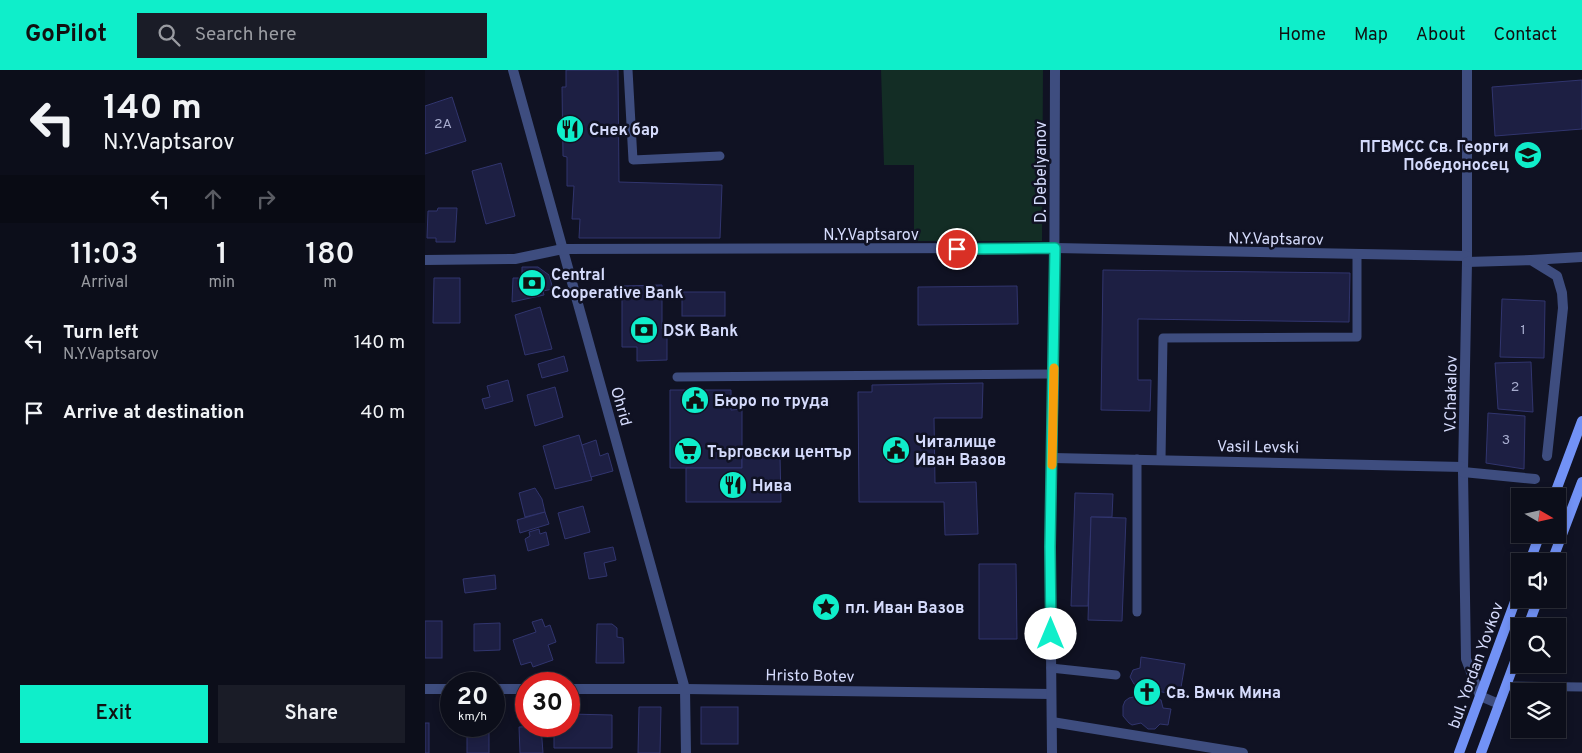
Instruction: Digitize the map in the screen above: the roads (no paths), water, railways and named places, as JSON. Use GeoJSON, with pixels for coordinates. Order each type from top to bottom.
{"type":"FeatureCollection","features":[{"type":"Feature","properties":{"kind":"street","name":"Ohrid"},"geometry":{"type":"LineString","coordinates":[[513,70],[685,689],[686,753]]}},
{"type":"Feature","properties":{"kind":"street","name":"D. Debelyanov"},"geometry":{"type":"LineString","coordinates":[[1052,753],[1050,547],[1054,374],[1055,70]]}},
{"type":"Feature","properties":{"kind":"street","name":"V.Chakalov"},"geometry":{"type":"LineString","coordinates":[[1467,70],[1467,259],[1463,470],[1467,659],[1480,696]]}},
{"type":"Feature","properties":{"kind":"street","name":"N.Y.Vaptsarov"},"geometry":{"type":"LineString","coordinates":[[425,260],[515,259],[563,249],[1055,248],[1467,259],[1531,260],[1582,257]]}},
{"type":"Feature","properties":{"kind":"street"},"geometry":{"type":"LineString","coordinates":[[1531,260],[1557,276],[1562,293],[1560,343],[1547,456]]}},
{"type":"Feature","properties":{"kind":"street"},"geometry":{"type":"LineString","coordinates":[[1557,488],[1582,421]]}},
{"type":"Feature","properties":{"kind":"street","name":"Vasil Levski"},"geometry":{"type":"LineString","coordinates":[[1053,458],[1161,459],[1463,470],[1535,479]]}},
{"type":"Feature","properties":{"kind":"street"},"geometry":{"type":"LineString","coordinates":[[1555,553],[1582,482]]}},
{"type":"Feature","properties":{"kind":"street","name":"bul. Yordan Yovkov"},"geometry":{"type":"LineString","coordinates":[[1459,753],[1513,608]]}},
{"type":"Feature","properties":{"kind":"street"},"geometry":{"type":"LineString","coordinates":[[1481,753],[1511,672]]}},
{"type":"Feature","properties":{"kind":"street"},"geometry":{"type":"LineString","coordinates":[[425,689],[440,689]]}},
{"type":"Feature","properties":{"kind":"street","name":"Hristo Botev"},"geometry":{"type":"LineString","coordinates":[[580,689],[1051,694]]}},
{"type":"Feature","properties":{"kind":"street"},"geometry":{"type":"LineString","coordinates":[[1480,696],[1499,704]]}},
{"type":"Feature","properties":{"kind":"street"},"geometry":{"type":"LineString","coordinates":[[1051,722],[1243,753]]}},
{"type":"Feature","properties":{"kind":"lane"},"geometry":{"type":"LineString","coordinates":[[628,70],[633,160],[720,156]]}},
{"type":"Feature","properties":{"kind":"lane"},"geometry":{"type":"LineString","coordinates":[[1161,459],[1163,338],[1357,337],[1357,255]]}},
{"type":"Feature","properties":{"kind":"lane"},"geometry":{"type":"LineString","coordinates":[[677,377],[1054,374]]}},
{"type":"Feature","properties":{"kind":"lane"},"geometry":{"type":"LineString","coordinates":[[1137,459],[1137,612]]}},
{"type":"Feature","properties":{"kind":"lane"},"geometry":{"type":"LineString","coordinates":[[1051,668],[1116,675]]}},
{"type":"Feature","properties":{"kind":"lane"},"geometry":{"type":"LineString","coordinates":[[1506,686],[1582,687]]}},
{"type":"Feature","properties":{"kind":"place","name":"Снек бар"},"geometry":{"type":"Point","coordinates":[570,129]}},
{"type":"Feature","properties":{"kind":"place","name":"ПГВМСС Св. Георги Победоносец"},"geometry":{"type":"Point","coordinates":[1528,155]}},
{"type":"Feature","properties":{"kind":"place","name":"Central Cooperative Bank"},"geometry":{"type":"Point","coordinates":[532,283]}},
{"type":"Feature","properties":{"kind":"place","name":"DSK Bank"},"geometry":{"type":"Point","coordinates":[644,330]}},
{"type":"Feature","properties":{"kind":"place","name":"Бюро по труда"},"geometry":{"type":"Point","coordinates":[695,400]}},
{"type":"Feature","properties":{"kind":"place","name":"Читалище Иван Вазов"},"geometry":{"type":"Point","coordinates":[896,450]}},
{"type":"Feature","properties":{"kind":"place","name":"Търговски център"},"geometry":{"type":"Point","coordinates":[688,451]}},
{"type":"Feature","properties":{"kind":"place","name":"Нива"},"geometry":{"type":"Point","coordinates":[733,485]}},
{"type":"Feature","properties":{"kind":"place","name":"пл. Иван Вазов"},"geometry":{"type":"Point","coordinates":[826,607]}},
{"type":"Feature","properties":{"kind":"place","name":"Св. Вмчк Мина"},"geometry":{"type":"Point","coordinates":[1147,692]}}]}
